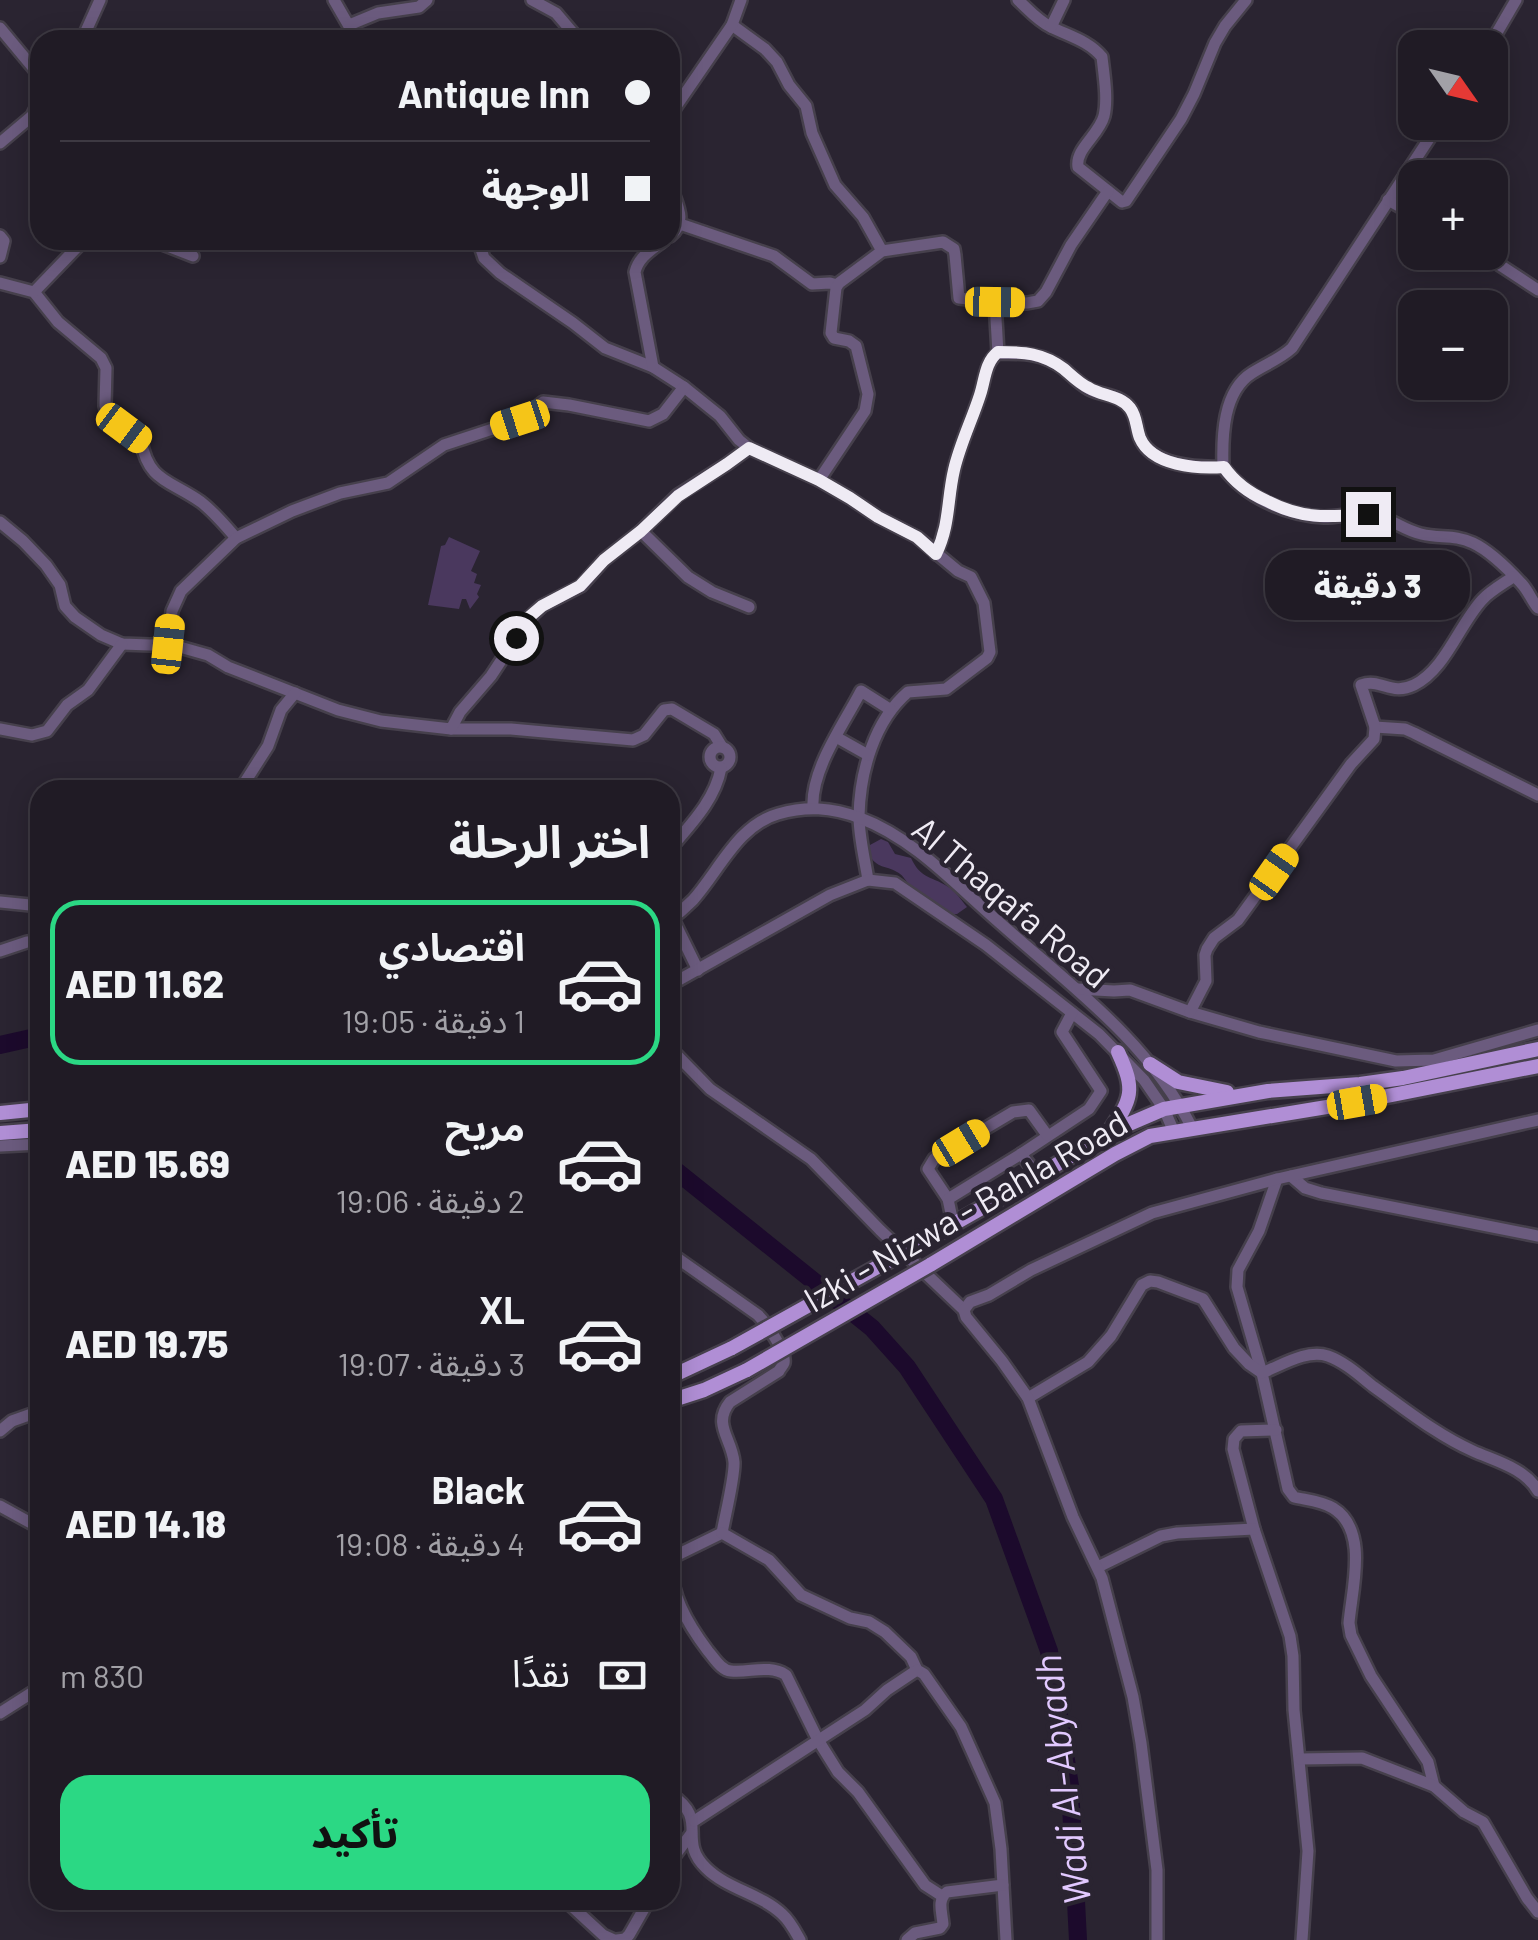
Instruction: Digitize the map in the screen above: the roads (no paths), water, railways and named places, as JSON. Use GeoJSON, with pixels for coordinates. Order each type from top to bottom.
{"type":"FeatureCollection","features":[{"type":"Feature","properties":{"kind":"main road","name":"Izki - Nizwa - Bahla Road"},"geometry":{"type":"LineString","coordinates":[[680,1373],[908,1250],[1108,1133],[1164,1110],[1243,1094],[1403,1078],[1538,1049]]}},
{"type":"Feature","properties":{"kind":"main road"},"geometry":{"type":"LineString","coordinates":[[1108,1133],[1130,1096],[1128,1073],[1118,1052]]}},
{"type":"Feature","properties":{"kind":"main road"},"geometry":{"type":"LineString","coordinates":[[1150,1064],[1178,1082],[1243,1094]]}},
{"type":"Feature","properties":{"kind":"main road","name":"Izki - Nizwa - Bahla Road"},"geometry":{"type":"LineString","coordinates":[[680,1398],[747,1370],[1144,1139],[1538,1066]]}},
{"type":"Feature","properties":{"kind":"main road"},"geometry":{"type":"LineString","coordinates":[[0,1112],[30,1110]]}},
{"type":"Feature","properties":{"kind":"main road"},"geometry":{"type":"LineString","coordinates":[[0,1133],[30,1131]]}},
{"type":"Feature","properties":{"kind":"street"},"geometry":{"type":"LineString","coordinates":[[86,30],[100,0]]}},
{"type":"Feature","properties":{"kind":"street"},"geometry":{"type":"LineString","coordinates":[[334,0],[352,30]]}},
{"type":"Feature","properties":{"kind":"street"},"geometry":{"type":"LineString","coordinates":[[349,25],[378,13],[419,7],[427,0]]}},
{"type":"Feature","properties":{"kind":"street"},"geometry":{"type":"LineString","coordinates":[[532,0],[557,7],[573,30]]}},
{"type":"Feature","properties":{"kind":"street"},"geometry":{"type":"LineString","coordinates":[[680,95],[732,25],[741,0]]}},
{"type":"Feature","properties":{"kind":"street"},"geometry":{"type":"LineString","coordinates":[[1018,0],[1051,27],[1084,42],[1102,57],[1104,114],[1076,162],[1119,202],[1126,201],[1180,119],[1215,43],[1246,0]]}},
{"type":"Feature","properties":{"kind":"street"},"geometry":{"type":"LineString","coordinates":[[1051,27],[1064,0]]}},
{"type":"Feature","properties":{"kind":"street"},"geometry":{"type":"LineString","coordinates":[[1498,30],[1516,0]]}},
{"type":"Feature","properties":{"kind":"street"},"geometry":{"type":"LineString","coordinates":[[732,25],[777,62],[806,106],[812,133],[839,191],[864,217],[882,250]]}},
{"type":"Feature","properties":{"kind":"street"},"geometry":{"type":"LineString","coordinates":[[0,28],[30,64]]}},
{"type":"Feature","properties":{"kind":"street"},"geometry":{"type":"LineString","coordinates":[[0,142],[30,122]]}},
{"type":"Feature","properties":{"kind":"street"},"geometry":{"type":"LineString","coordinates":[[1428,140],[1292,348],[1252,372],[1233,392],[1222,452],[1224,467],[1247,491],[1291,513],[1326,517],[1368,514],[1426,536],[1452,536],[1484,549],[1522,584],[1538,608]]}},
{"type":"Feature","properties":{"kind":"street"},"geometry":{"type":"LineString","coordinates":[[680,214],[680,224],[774,256],[812,284],[837,285],[882,250],[943,242],[949,244],[956,256],[959,298],[1032,303],[1042,297],[1108,191]]}},
{"type":"Feature","properties":{"kind":"street"},"geometry":{"type":"LineString","coordinates":[[1388,200],[1398,206]]}},
{"type":"Feature","properties":{"kind":"street"},"geometry":{"type":"LineString","coordinates":[[0,236],[4,240],[0,257]]}},
{"type":"Feature","properties":{"kind":"street"},"geometry":{"type":"LineString","coordinates":[[34,292],[74,250]]}},
{"type":"Feature","properties":{"kind":"street"},"geometry":{"type":"LineString","coordinates":[[178,250],[193,256]]}},
{"type":"Feature","properties":{"kind":"street"},"geometry":{"type":"LineString","coordinates":[[481,250],[500,274],[605,348],[653,367],[684,387],[720,416],[749,448],[819,480],[917,537],[971,577],[978,587],[990,652],[983,663],[953,686],[912,690],[900,698],[868,755],[859,817],[868,880]]}},
{"type":"Feature","properties":{"kind":"street"},"geometry":{"type":"LineString","coordinates":[[651,250],[643,256],[636,272],[653,367]]}},
{"type":"Feature","properties":{"kind":"street"},"geometry":{"type":"LineString","coordinates":[[1507,270],[1538,290]]}},
{"type":"Feature","properties":{"kind":"street"},"geometry":{"type":"LineString","coordinates":[[0,283],[34,292],[58,322],[101,358],[106,368],[108,416],[141,440],[144,461],[153,472],[202,503],[236,538]]}},
{"type":"Feature","properties":{"kind":"street"},"geometry":{"type":"LineString","coordinates":[[819,480],[868,403],[856,346],[832,334],[837,285]]}},
{"type":"Feature","properties":{"kind":"street"},"geometry":{"type":"LineString","coordinates":[[936,554],[948,520],[957,458],[989,362],[998,352],[995,302]]}},
{"type":"Feature","properties":{"kind":"street"},"geometry":{"type":"LineString","coordinates":[[998,352],[1043,356],[1088,388],[1122,400],[1130,407],[1141,440],[1150,452],[1178,464],[1224,467]]}},
{"type":"Feature","properties":{"kind":"street"},"geometry":{"type":"LineString","coordinates":[[168,644],[172,612],[181,591],[236,538],[340,492],[388,482],[444,445],[520,420],[544,402],[649,421],[663,414],[684,387]]}},
{"type":"Feature","properties":{"kind":"street"},"geometry":{"type":"LineString","coordinates":[[450,729],[492,676],[528,618],[580,586],[678,496],[749,448]]}},
{"type":"Feature","properties":{"kind":"street"},"geometry":{"type":"LineString","coordinates":[[0,522],[46,565],[60,585],[65,606],[101,636],[122,644],[168,644],[208,655],[361,718],[450,729],[633,740],[644,735],[664,710],[672,710],[714,734],[722,747],[712,751],[710,758],[721,768],[717,786],[680,837]]}},
{"type":"Feature","properties":{"kind":"street"},"geometry":{"type":"LineString","coordinates":[[641,531],[688,577],[749,607]]}},
{"type":"Feature","properties":{"kind":"street"},"geometry":{"type":"LineString","coordinates":[[1190,1012],[1206,981],[1205,955],[1214,938],[1238,920],[1351,764],[1374,739],[1375,727],[1361,685],[1369,682],[1399,690],[1432,674],[1483,598],[1513,576]]}},
{"type":"Feature","properties":{"kind":"street"},"geometry":{"type":"LineString","coordinates":[[0,730],[32,735],[47,731],[67,706],[88,690],[122,644]]}},
{"type":"Feature","properties":{"kind":"street"},"geometry":{"type":"LineString","coordinates":[[813,806],[817,776],[861,691],[892,710]]}},
{"type":"Feature","properties":{"kind":"street"},"geometry":{"type":"LineString","coordinates":[[246,780],[268,746],[282,710],[295,693]]}},
{"type":"Feature","properties":{"kind":"street"},"geometry":{"type":"LineString","coordinates":[[1375,727],[1414,732],[1538,795]]}},
{"type":"Feature","properties":{"kind":"street"},"geometry":{"type":"LineString","coordinates":[[836,738],[868,755]]}},
{"type":"Feature","properties":{"kind":"street","name":"Al Thaqafa Road"},"geometry":{"type":"LineString","coordinates":[[680,910],[758,822],[813,806],[859,817],[906,842],[1109,1018],[1150,1064],[1192,1128]]}},
{"type":"Feature","properties":{"kind":"street"},"geometry":{"type":"LineString","coordinates":[[680,980],[830,895],[868,880],[882,880],[903,887],[1072,1012],[1144,1080],[1174,1132]]}},
{"type":"Feature","properties":{"kind":"street"},"geometry":{"type":"LineString","coordinates":[[0,902],[30,905]]}},
{"type":"Feature","properties":{"kind":"street"},"geometry":{"type":"LineString","coordinates":[[680,935],[698,970]]}},
{"type":"Feature","properties":{"kind":"street"},"geometry":{"type":"LineString","coordinates":[[0,951],[30,942]]}},
{"type":"Feature","properties":{"kind":"street"},"geometry":{"type":"LineString","coordinates":[[1076,989],[1130,990],[1258,1032],[1396,1061],[1434,1060],[1538,1030]]}},
{"type":"Feature","properties":{"kind":"street"},"geometry":{"type":"LineString","coordinates":[[1109,1018],[1108,1001],[1114,992]]}},
{"type":"Feature","properties":{"kind":"street"},"geometry":{"type":"LineString","coordinates":[[948,1199],[1090,1109],[1101,1090],[1062,1032],[1072,1012]]}},
{"type":"Feature","properties":{"kind":"street"},"geometry":{"type":"LineString","coordinates":[[680,1058],[710,1089],[811,1159],[964,1310],[1028,1398],[1073,1517],[1098,1566],[1122,1653],[1141,1742],[1157,1870],[1157,1940]]}},
{"type":"Feature","properties":{"kind":"street"},"geometry":{"type":"LineString","coordinates":[[953,1223],[948,1199],[928,1169],[934,1159],[1013,1112],[1028,1110],[1048,1135]]}},
{"type":"Feature","properties":{"kind":"street"},"geometry":{"type":"LineString","coordinates":[[964,1310],[970,1302],[1031,1270],[1152,1213],[1277,1179],[1538,1120]]}},
{"type":"Feature","properties":{"kind":"street"},"geometry":{"type":"LineString","coordinates":[[0,1146],[30,1144]]}},
{"type":"Feature","properties":{"kind":"street"},"geometry":{"type":"LineString","coordinates":[[1021,1154],[1038,1176]]}},
{"type":"Feature","properties":{"kind":"street"},"geometry":{"type":"LineString","coordinates":[[1291,1176],[1306,1188],[1321,1193],[1538,1236]]}},
{"type":"Feature","properties":{"kind":"street"},"geometry":{"type":"LineString","coordinates":[[1277,1179],[1258,1232],[1238,1270],[1237,1287],[1262,1373],[1288,1489],[1294,1497],[1337,1510],[1352,1527],[1356,1543],[1351,1635],[1371,1676],[1428,1762],[1434,1786]]}},
{"type":"Feature","properties":{"kind":"street"},"geometry":{"type":"LineString","coordinates":[[680,1260],[764,1320],[785,1357],[778,1371],[724,1409],[722,1428],[734,1462],[722,1533]]}},
{"type":"Feature","properties":{"kind":"street"},"geometry":{"type":"LineString","coordinates":[[1028,1398],[1088,1362],[1111,1336],[1142,1286],[1150,1281],[1203,1299],[1234,1348],[1262,1373]]}},
{"type":"Feature","properties":{"kind":"street"},"geometry":{"type":"LineString","coordinates":[[1262,1373],[1312,1353],[1328,1356],[1469,1450],[1524,1474],[1538,1490]]}},
{"type":"Feature","properties":{"kind":"street"},"geometry":{"type":"LineString","coordinates":[[0,1430],[30,1415]]}},
{"type":"Feature","properties":{"kind":"street"},"geometry":{"type":"LineString","coordinates":[[1276,1430],[1241,1431],[1234,1439],[1234,1448],[1254,1529],[1290,1636],[1308,1851],[1302,1940]]}},
{"type":"Feature","properties":{"kind":"street"},"geometry":{"type":"LineString","coordinates":[[0,1506],[30,1522]]}},
{"type":"Feature","properties":{"kind":"street"},"geometry":{"type":"LineString","coordinates":[[1098,1566],[1160,1536],[1254,1529]]}},
{"type":"Feature","properties":{"kind":"street"},"geometry":{"type":"LineString","coordinates":[[680,1548],[722,1533],[769,1560],[801,1596],[868,1622],[911,1657],[960,1728],[996,1803],[1006,1940]]}},
{"type":"Feature","properties":{"kind":"street"},"geometry":{"type":"LineString","coordinates":[[680,1617],[720,1667],[729,1671],[776,1670],[786,1674],[838,1772],[858,1792],[925,1885],[942,1896]]}},
{"type":"Feature","properties":{"kind":"street"},"geometry":{"type":"LineString","coordinates":[[680,1847],[692,1828],[866,1710],[917,1670]]}},
{"type":"Feature","properties":{"kind":"street"},"geometry":{"type":"LineString","coordinates":[[0,1714],[30,1694]]}},
{"type":"Feature","properties":{"kind":"street"},"geometry":{"type":"LineString","coordinates":[[1300,1759],[1362,1758],[1434,1786],[1464,1812],[1483,1822],[1538,1912]]}},
{"type":"Feature","properties":{"kind":"street"},"geometry":{"type":"LineString","coordinates":[[680,1801],[692,1828],[696,1856],[705,1867],[776,1909],[786,1917],[800,1940]]}},
{"type":"Feature","properties":{"kind":"street"},"geometry":{"type":"LineString","coordinates":[[942,1896],[947,1892],[1003,1885]]}},
{"type":"Feature","properties":{"kind":"street"},"geometry":{"type":"LineString","coordinates":[[907,1940],[915,1933],[941,1934],[942,1896]]}},
{"type":"Feature","properties":{"kind":"street"},"geometry":{"type":"LineString","coordinates":[[576,1910],[603,1935],[616,1940],[629,1935],[643,1910]]}},
{"type":"Feature","properties":{"kind":"waterway","name":"Wadi Al-Abyadh"},"geometry":{"type":"LineString","coordinates":[[0,1045],[30,1038]]}},
{"type":"Feature","properties":{"kind":"waterway","name":"Wadi Al-Abyadh"},"geometry":{"type":"LineString","coordinates":[[680,1174],[872,1328],[907,1367],[994,1499],[1049,1651],[1070,1786],[1078,1940]]}}]}
